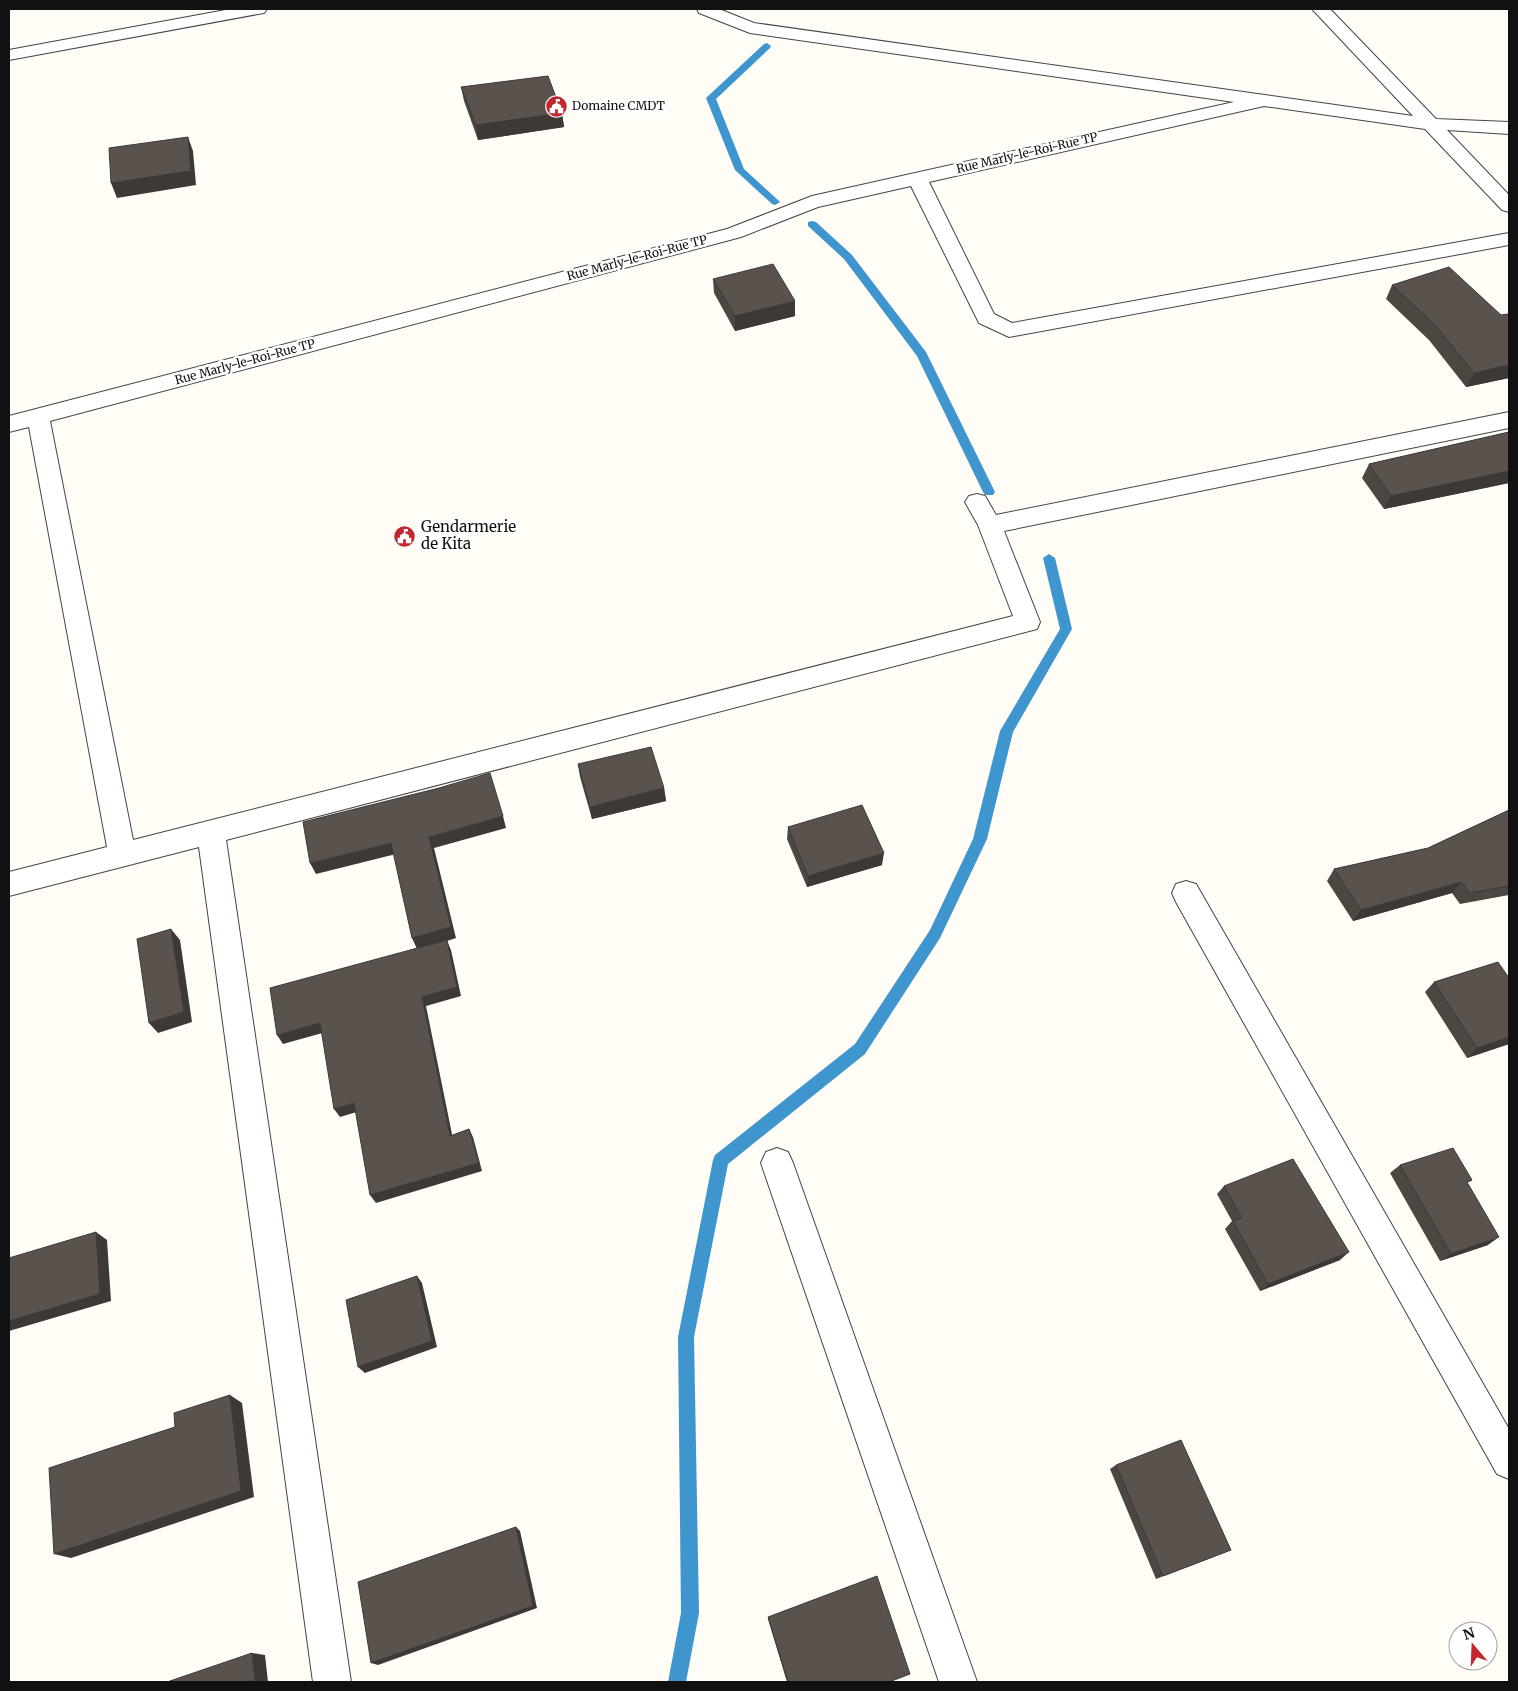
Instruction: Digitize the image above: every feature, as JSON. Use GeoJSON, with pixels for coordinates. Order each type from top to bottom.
{"type":"FeatureCollection","features":[{"type":"Feature","properties":{"kind":"street"},"geometry":{"type":"LineString","coordinates":[[9,55],[258,9]]}},
{"type":"Feature","properties":{"kind":"street"},"geometry":{"type":"LineString","coordinates":[[705,9],[750,28],[1431,124],[1509,128]]}},
{"type":"Feature","properties":{"kind":"street"},"geometry":{"type":"LineString","coordinates":[[1321,9],[1509,206]]}},
{"type":"Feature","properties":{"kind":"street","name":"Rue Marly-le-Roi-Rue TP"},"geometry":{"type":"LineString","coordinates":[[9,424],[734,233],[812,202],[1266,100]]}},
{"type":"Feature","properties":{"kind":"street"},"geometry":{"type":"LineString","coordinates":[[917,178],[986,318],[1009,330],[1509,239]]}},
{"type":"Feature","properties":{"kind":"street"},"geometry":{"type":"LineString","coordinates":[[38,417],[122,855]]}},
{"type":"Feature","properties":{"kind":"street"},"geometry":{"type":"LineString","coordinates":[[990,525],[1509,420]]}},
{"type":"Feature","properties":{"kind":"street"},"geometry":{"type":"LineString","coordinates":[[9,884],[1028,622],[990,525],[977,502]]}},
{"type":"Feature","properties":{"kind":"street"},"geometry":{"type":"LineString","coordinates":[[211,832],[332,1682]]}},
{"type":"Feature","properties":{"kind":"street"},"geometry":{"type":"LineString","coordinates":[[1186,893],[1509,1462]]}},
{"type":"Feature","properties":{"kind":"street"},"geometry":{"type":"LineString","coordinates":[[777,1163],[958,1682]]}},
{"type":"Feature","properties":{"kind":"building"},"geometry":{"type":"Polygon","coordinates":[[[548,76],[562,113],[476,125],[461,87],[548,76]]]}},
{"type":"Feature","properties":{"kind":"building"},"geometry":{"type":"Polygon","coordinates":[[[188,137],[191,171],[111,183],[109,148],[188,137]]]}},
{"type":"Feature","properties":{"kind":"building"},"geometry":{"type":"Polygon","coordinates":[[[773,264],[795,301],[735,316],[713,279],[773,264]]]}},
{"type":"Feature","properties":{"kind":"building"},"geometry":{"type":"Polygon","coordinates":[[[1449,267],[1501,315],[1509,315],[1509,365],[1474,373],[1436,326],[1392,285],[1449,267]]]}},
{"type":"Feature","properties":{"kind":"building"},"geometry":{"type":"Polygon","coordinates":[[[1509,432],[1509,471],[1391,496],[1369,464],[1509,432]]]}},
{"type":"Feature","properties":{"kind":"building"},"geometry":{"type":"Polygon","coordinates":[[[651,747],[664,788],[590,807],[578,764],[651,747]]]}},
{"type":"Feature","properties":{"kind":"building"},"geometry":{"type":"Polygon","coordinates":[[[490,773],[503,816],[429,837],[451,927],[412,938],[391,843],[310,863],[303,822],[439,788],[490,773]]]}},
{"type":"Feature","properties":{"kind":"building"},"geometry":{"type":"Polygon","coordinates":[[[862,805],[884,853],[808,876],[788,827],[862,805]]]}},
{"type":"Feature","properties":{"kind":"building"},"geometry":{"type":"Polygon","coordinates":[[[1509,810],[1509,886],[1469,893],[1462,882],[1361,910],[1334,869],[1428,848],[1509,810]]]}},
{"type":"Feature","properties":{"kind":"building"},"geometry":{"type":"Polygon","coordinates":[[[171,929],[184,1012],[149,1023],[137,939],[171,929]]]}},
{"type":"Feature","properties":{"kind":"building"},"geometry":{"type":"Polygon","coordinates":[[[447,940],[457,987],[422,997],[450,1136],[469,1129],[479,1163],[370,1195],[354,1103],[334,1109],[320,1023],[277,1035],[270,988],[447,940]]]}},
{"type":"Feature","properties":{"kind":"building"},"geometry":{"type":"Polygon","coordinates":[[[1498,962],[1509,978],[1509,1037],[1477,1048],[1434,982],[1498,962]]]}},
{"type":"Feature","properties":{"kind":"building"},"geometry":{"type":"Polygon","coordinates":[[[1453,1148],[1472,1180],[1467,1182],[1499,1237],[1451,1254],[1400,1165],[1453,1148]]]}},
{"type":"Feature","properties":{"kind":"building"},"geometry":{"type":"Polygon","coordinates":[[[1293,1159],[1349,1252],[1268,1284],[1233,1221],[1242,1218],[1224,1186],[1293,1159]]]}},
{"type":"Feature","properties":{"kind":"building"},"geometry":{"type":"Polygon","coordinates":[[[96,1232],[100,1294],[9,1321],[9,1258],[96,1232]]]}},
{"type":"Feature","properties":{"kind":"building"},"geometry":{"type":"Polygon","coordinates":[[[417,1276],[432,1341],[358,1367],[346,1300],[417,1276]]]}},
{"type":"Feature","properties":{"kind":"building"},"geometry":{"type":"Polygon","coordinates":[[[230,1395],[241,1491],[54,1554],[49,1468],[175,1427],[174,1413],[230,1395]]]}},
{"type":"Feature","properties":{"kind":"building"},"geometry":{"type":"Polygon","coordinates":[[[1181,1440],[1231,1550],[1163,1576],[1116,1465],[1181,1440]]]}},
{"type":"Feature","properties":{"kind":"building"},"geometry":{"type":"Polygon","coordinates":[[[516,1527],[533,1606],[371,1663],[358,1582],[516,1527]]]}},
{"type":"Feature","properties":{"kind":"building"},"geometry":{"type":"Polygon","coordinates":[[[877,1576],[910,1674],[889,1682],[788,1682],[768,1617],[877,1576]]]}},
{"type":"Feature","properties":{"kind":"building"},"geometry":{"type":"Polygon","coordinates":[[[252,1653],[255,1682],[167,1682],[252,1653]]]}},
{"type":"Feature","properties":{"kind":"waterway"},"geometry":{"type":"LineString","coordinates":[[767,46],[711,98],[740,170],[775,202]]}},
{"type":"Feature","properties":{"kind":"waterway"},"geometry":{"type":"LineString","coordinates":[[812,224],[848,257],[922,355],[989,492]]}},
{"type":"Feature","properties":{"kind":"waterway"},"geometry":{"type":"LineString","coordinates":[[677,1682],[690,1613],[686,1337],[721,1160],[860,1049],[935,934],[980,839],[1007,731],[1066,629],[1049,558]]}},
{"type":"Feature","properties":{"kind":"place","name":"Domaine CMDT"},"geometry":{"type":"Point","coordinates":[556,106]}},
{"type":"Feature","properties":{"kind":"place","name":"Gendarmerie de Kita"},"geometry":{"type":"Point","coordinates":[405,536]}}]}
